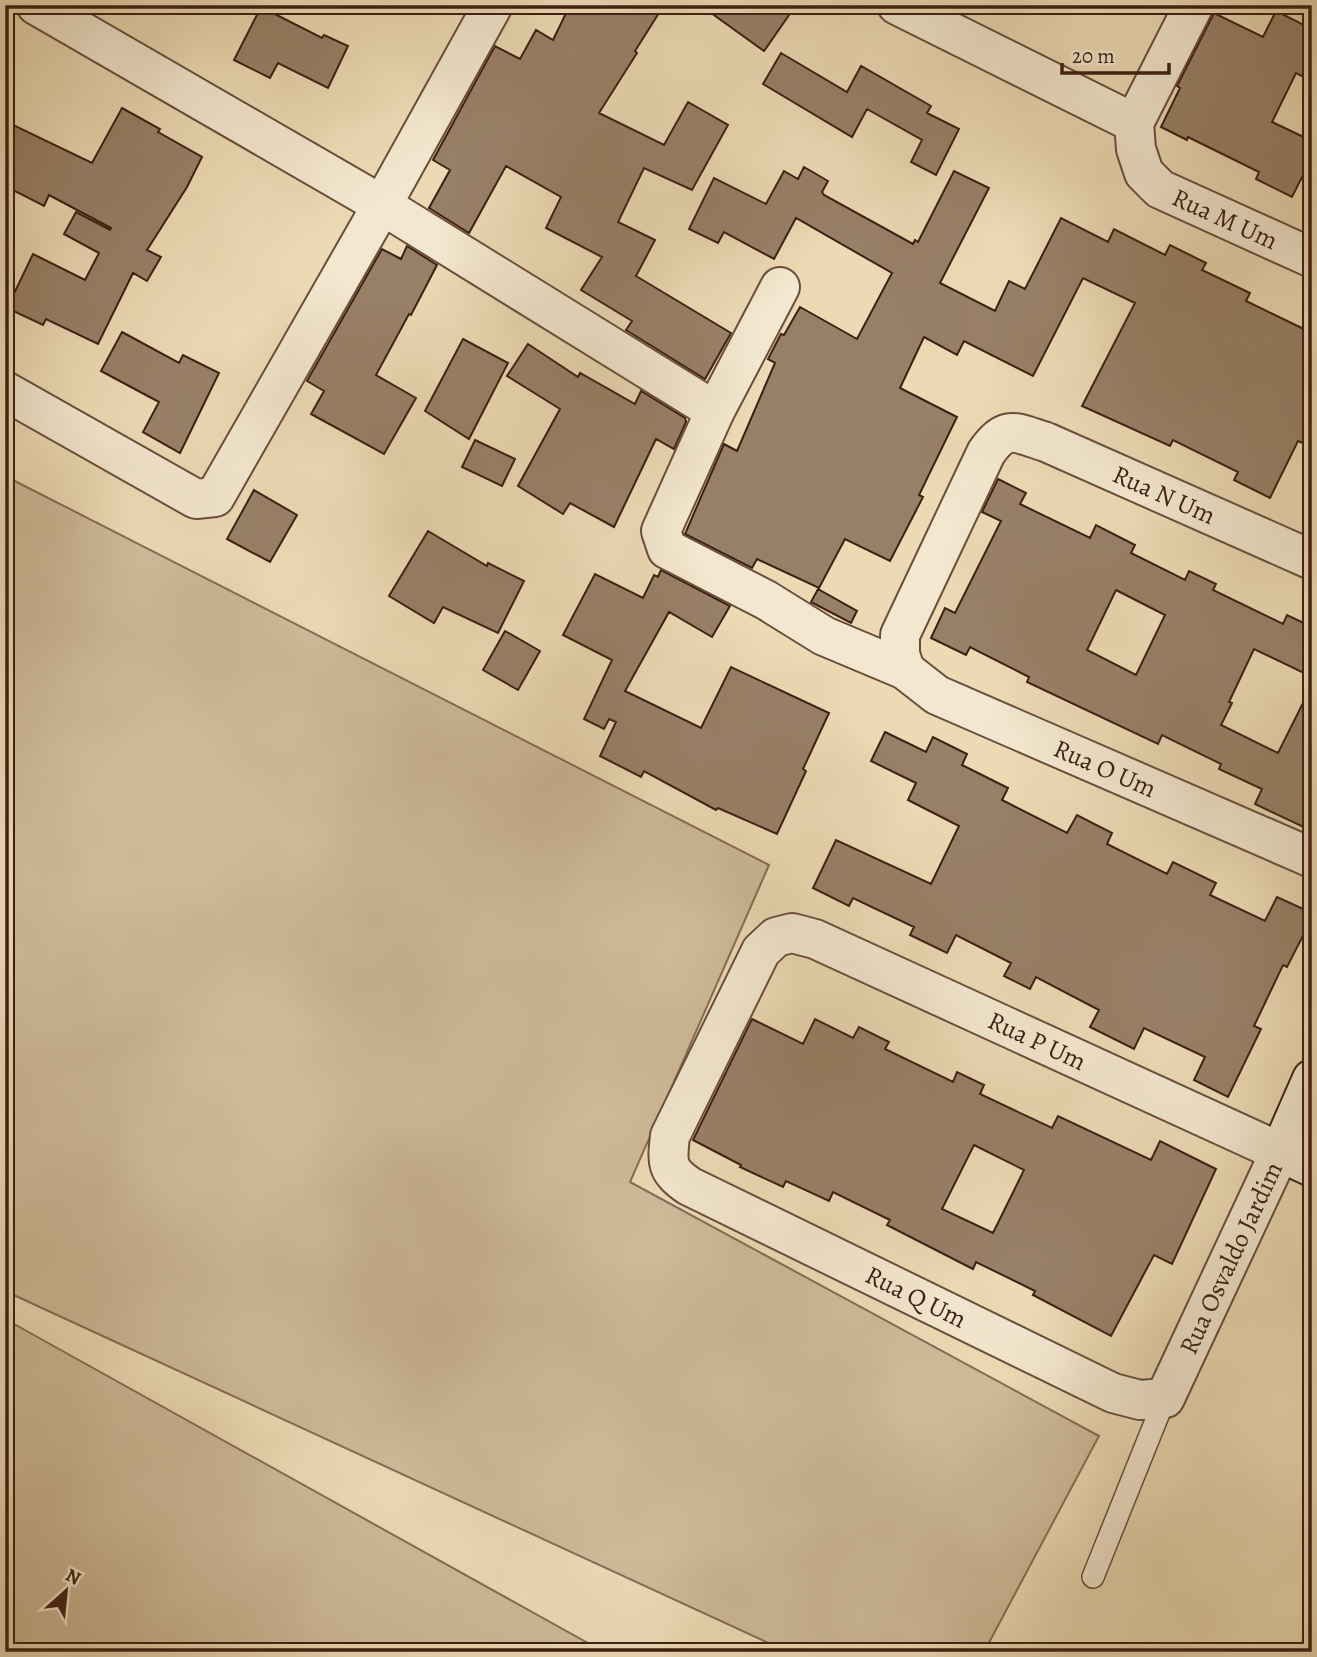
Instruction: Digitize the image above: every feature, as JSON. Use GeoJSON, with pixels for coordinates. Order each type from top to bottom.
{"type":"FeatureCollection","features":[{"type":"Feature","properties":{"kind":"street"},"geometry":{"type":"LineString","coordinates":[[36,5],[382,205],[715,411]]}},
{"type":"Feature","properties":{"kind":"street"},"geometry":{"type":"LineString","coordinates":[[5,391],[196,499],[215,497],[493,5]]}},
{"type":"Feature","properties":{"kind":"street"},"geometry":{"type":"LineString","coordinates":[[897,5],[1134,123],[1194,5]]}},
{"type":"Feature","properties":{"kind":"street","name":"Rua M Um"},"geometry":{"type":"LineString","coordinates":[[1134,123],[1136,149],[1144,173],[1160,189],[1312,258]]}},
{"type":"Feature","properties":{"kind":"street","name":"Rua O Um"},"geometry":{"type":"LineString","coordinates":[[780,287],[715,411],[661,531],[667,549],[766,600],[824,636],[905,670],[937,695],[1312,858]]}},
{"type":"Feature","properties":{"kind":"street","name":"Rua N Um"},"geometry":{"type":"LineString","coordinates":[[905,670],[900,654],[900,635],[986,453],[997,437],[1014,432],[1046,442],[1312,560]]}},
{"type":"Feature","properties":{"kind":"street","name":"Rua P Um"},"geometry":{"type":"LineString","coordinates":[[673,1174],[668,1159],[670,1136],[761,951],[776,937],[792,933],[816,939],[1296,1159]]}},
{"type":"Feature","properties":{"kind":"street","name":"Rua Osvaldo Jardim"},"geometry":{"type":"LineString","coordinates":[[1165,1398],[1296,1159],[1312,1079]]}},
{"type":"Feature","properties":{"kind":"street","name":"Rua Q Um"},"geometry":{"type":"LineString","coordinates":[[673,1174],[688,1186],[1113,1393],[1140,1400],[1165,1398]]}},
{"type":"Feature","properties":{"kind":"lane"},"geometry":{"type":"LineString","coordinates":[[1093,1577],[1165,1398]]}},
{"type":"Feature","properties":{"kind":"shaded area"},"geometry":{"type":"Polygon","coordinates":[[[5,476],[769,865],[630,1182],[1099,1436],[984,1652],[788,1652],[5,1291],[5,476]]]}},
{"type":"Feature","properties":{"kind":"shaded area"},"geometry":{"type":"Polygon","coordinates":[[[5,1319],[604,1652],[5,1652],[5,1319]]]}},
{"type":"Feature","properties":{"kind":"building"},"geometry":{"type":"Polygon","coordinates":[[[570,5],[664,5],[599,113],[664,145],[688,102],[728,125],[692,190],[644,168],[618,222],[655,240],[636,276],[731,333],[705,379],[626,330],[632,321],[581,290],[602,257],[546,228],[561,197],[506,166],[469,233],[429,208],[450,170],[433,160],[495,46],[520,59],[536,30],[553,40],[570,5]]]}},
{"type":"Feature","properties":{"kind":"building"},"geometry":{"type":"Polygon","coordinates":[[[700,5],[796,5],[764,51],[700,5]]]}},
{"type":"Feature","properties":{"kind":"building"},"geometry":{"type":"Polygon","coordinates":[[[261,7],[322,38],[324,35],[348,46],[328,88],[278,63],[270,78],[234,60],[261,7]]]}},
{"type":"Feature","properties":{"kind":"building"},"geometry":{"type":"Polygon","coordinates":[[[1276,11],[1312,29],[1312,81],[1296,73],[1272,122],[1312,141],[1312,181],[1302,177],[1292,197],[1256,179],[1259,172],[1188,137],[1187,140],[1161,127],[1180,88],[1177,86],[1214,13],[1263,37],[1276,11]]]}},
{"type":"Feature","properties":{"kind":"building"},"geometry":{"type":"Polygon","coordinates":[[[781,53],[847,92],[861,66],[931,106],[927,113],[959,129],[936,175],[911,162],[922,140],[867,109],[852,137],[763,84],[781,53]]]}},
{"type":"Feature","properties":{"kind":"building"},"geometry":{"type":"Polygon","coordinates":[[[122,108],[202,157],[187,187],[147,250],[161,257],[147,281],[133,273],[98,344],[46,319],[43,325],[7,308],[33,254],[85,280],[99,253],[64,234],[76,212],[110,230],[111,228],[49,195],[44,206],[5,186],[5,121],[92,163],[122,108]]]}},
{"type":"Feature","properties":{"kind":"building"},"geometry":{"type":"Polygon","coordinates":[[[804,167],[828,181],[822,192],[824,195],[913,244],[915,240],[918,242],[954,171],[989,188],[940,283],[995,311],[1009,281],[1025,289],[1061,218],[1108,242],[1114,229],[1165,255],[1170,245],[1206,263],[1202,270],[1250,293],[1246,301],[1312,333],[1312,447],[1298,441],[1270,498],[1234,480],[1238,472],[1173,440],[1170,446],[1082,406],[1135,303],[1083,278],[1033,376],[964,341],[957,355],[924,337],[900,388],[957,417],[919,495],[923,497],[890,561],[845,539],[819,588],[757,559],[752,568],[685,534],[724,444],[737,451],[775,363],[768,359],[800,307],[857,339],[892,273],[796,218],[774,259],[724,232],[718,243],[689,229],[714,178],[766,204],[784,171],[798,179],[804,167]]]}},
{"type":"Feature","properties":{"kind":"building"},"geometry":{"type":"Polygon","coordinates":[[[407,246],[437,265],[376,375],[416,398],[384,454],[311,414],[324,391],[307,381],[382,249],[401,259],[407,246]]]}},
{"type":"Feature","properties":{"kind":"building"},"geometry":{"type":"Polygon","coordinates":[[[122,332],[179,363],[183,355],[219,373],[180,453],[143,432],[159,402],[101,371],[122,332]]]}},
{"type":"Feature","properties":{"kind":"building"},"geometry":{"type":"Polygon","coordinates":[[[463,339],[508,363],[469,439],[425,411],[463,339]]]}},
{"type":"Feature","properties":{"kind":"building"},"geometry":{"type":"Polygon","coordinates":[[[528,344],[578,377],[580,373],[635,404],[641,391],[685,418],[686,422],[674,449],[656,439],[614,527],[570,503],[563,514],[518,486],[560,409],[507,376],[528,344]]]}},
{"type":"Feature","properties":{"kind":"building"},"geometry":{"type":"Polygon","coordinates":[[[475,440],[515,459],[502,486],[462,467],[475,440]]]}},
{"type":"Feature","properties":{"kind":"building"},"geometry":{"type":"Polygon","coordinates":[[[998,479],[1026,493],[1020,504],[1090,538],[1096,525],[1135,545],[1131,553],[1185,580],[1189,571],[1216,584],[1213,590],[1283,624],[1287,615],[1312,627],[1312,677],[1254,649],[1221,725],[1278,753],[1312,685],[1312,831],[1255,804],[1262,789],[1219,769],[1221,764],[1162,735],[1158,744],[1027,682],[1029,677],[970,647],[966,655],[931,638],[945,608],[955,613],[1001,521],[982,512],[998,479]],[[1116,590],[1087,650],[1136,675],[1165,615],[1116,590]]]}},
{"type":"Feature","properties":{"kind":"building"},"geometry":{"type":"Polygon","coordinates":[[[254,490],[297,515],[270,562],[227,539],[254,490]]]}},
{"type":"Feature","properties":{"kind":"building"},"geometry":{"type":"Polygon","coordinates":[[[428,531],[487,566],[488,563],[524,581],[498,633],[443,607],[434,623],[389,596],[428,531]]]}},
{"type":"Feature","properties":{"kind":"building"},"geometry":{"type":"Polygon","coordinates":[[[661,570],[730,606],[712,637],[669,612],[625,691],[701,728],[731,667],[829,713],[777,834],[718,808],[716,810],[644,771],[641,777],[600,756],[616,722],[609,719],[604,729],[584,719],[612,660],[563,635],[595,574],[643,598],[654,575],[658,577],[661,570]]]}},
{"type":"Feature","properties":{"kind":"building"},"geometry":{"type":"Polygon","coordinates":[[[818,589],[857,611],[851,623],[811,602],[818,589]]]}},
{"type":"Feature","properties":{"kind":"building"},"geometry":{"type":"Polygon","coordinates":[[[505,631],[540,651],[518,690],[483,670],[505,631]]]}},
{"type":"Feature","properties":{"kind":"building"},"geometry":{"type":"Polygon","coordinates":[[[885,732],[926,752],[933,737],[967,754],[962,765],[1008,788],[1002,800],[1067,833],[1077,815],[1112,833],[1107,844],[1167,874],[1173,862],[1216,883],[1210,895],[1265,921],[1277,897],[1312,913],[1312,918],[1287,967],[1283,965],[1254,1026],[1261,1029],[1228,1097],[1194,1080],[1205,1057],[1144,1028],[1134,1049],[1090,1027],[1099,1010],[1036,977],[1030,989],[1004,976],[1011,963],[956,935],[947,953],[910,935],[914,927],[853,898],[849,906],[813,888],[836,840],[931,884],[959,826],[908,800],[916,783],[871,761],[885,732]]]}},
{"type":"Feature","properties":{"kind":"building"},"geometry":{"type":"Polygon","coordinates":[[[752,1019],[803,1044],[815,1019],[853,1038],[859,1027],[889,1042],[885,1049],[953,1082],[957,1072],[984,1085],[980,1094],[1052,1128],[1058,1116],[1151,1160],[1160,1141],[1216,1169],[1172,1264],[1154,1255],[1111,1336],[1033,1295],[1035,1291],[976,1262],[973,1269],[887,1225],[890,1220],[833,1192],[829,1201],[786,1181],[783,1187],[740,1167],[741,1165],[693,1140],[752,1019]],[[974,1145],[942,1209],[993,1233],[1024,1170],[974,1145]]]}}]}
